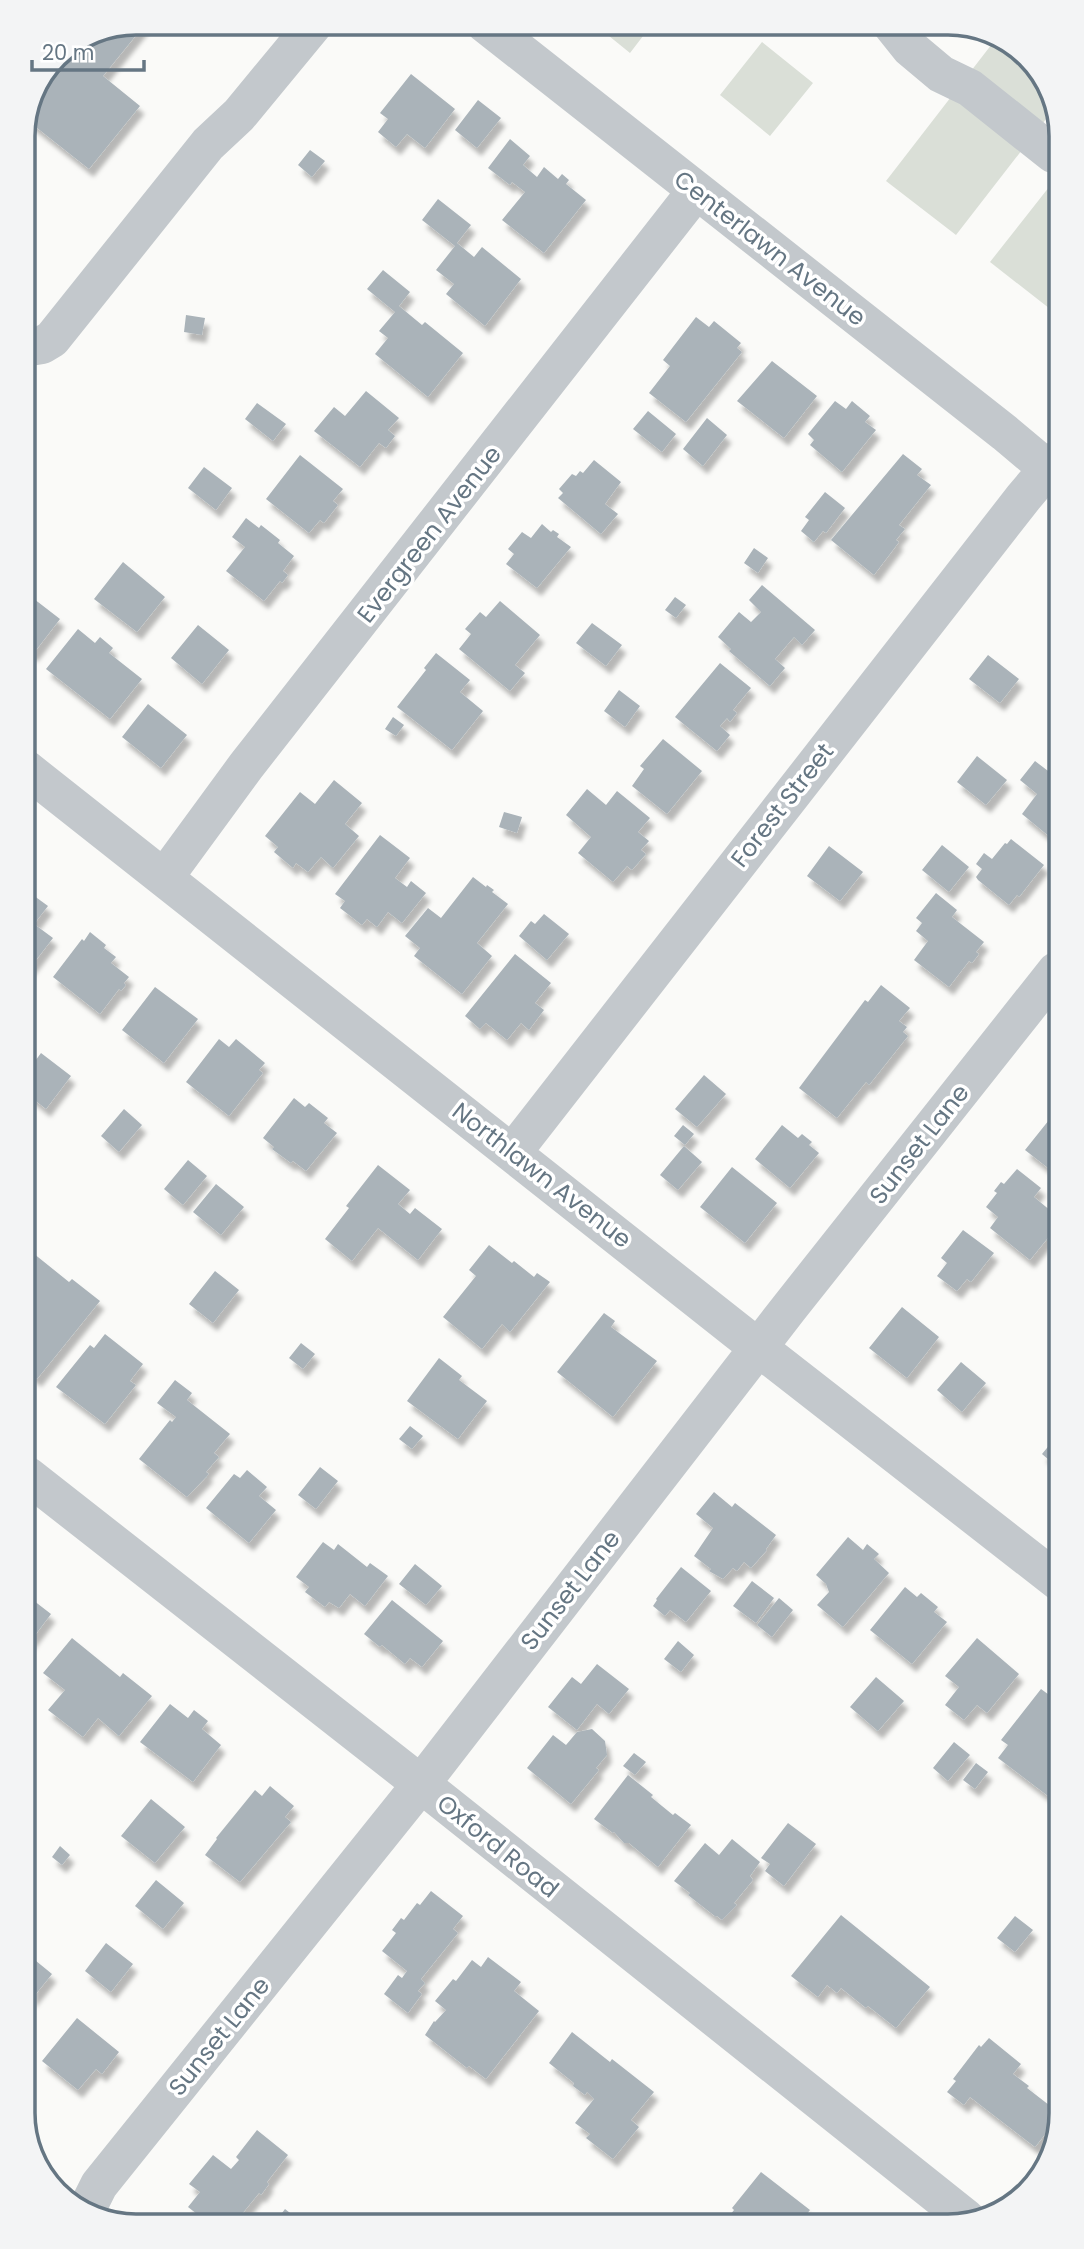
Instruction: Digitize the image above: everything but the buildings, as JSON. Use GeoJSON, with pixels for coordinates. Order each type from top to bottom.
{"type":"FeatureCollection","features":[{"type":"Feature","properties":{"kind":"street"},"geometry":{"type":"LineString","coordinates":[[35,346],[52,339],[208,144],[239,115],[305,35]]}},
{"type":"Feature","properties":{"kind":"street","name":"Centerlawn Avenue"},"geometry":{"type":"LineString","coordinates":[[499,35],[1049,466]]}},
{"type":"Feature","properties":{"kind":"street"},"geometry":{"type":"LineString","coordinates":[[900,35],[910,48],[941,74],[970,88],[1049,151]]}},
{"type":"Feature","properties":{"kind":"street","name":"Evergreen Avenue"},"geometry":{"type":"LineString","coordinates":[[164,878],[246,766],[696,191]]}},
{"type":"Feature","properties":{"kind":"street","name":"Forest Street"},"geometry":{"type":"LineString","coordinates":[[513,1152],[1049,472]]}},
{"type":"Feature","properties":{"kind":"street","name":"Northlawn Avenue"},"geometry":{"type":"LineString","coordinates":[[35,775],[758,1348],[1049,1574]]}},
{"type":"Feature","properties":{"kind":"street","name":"Sunset Lane"},"geometry":{"type":"LineString","coordinates":[[90,2203],[99,2185],[421,1784],[758,1348],[1049,980]]}},
{"type":"Feature","properties":{"kind":"street","name":"Oxford Road"},"geometry":{"type":"LineString","coordinates":[[35,1481],[959,2213]]}},
{"type":"Feature","properties":{"kind":"shaded area"},"geometry":{"type":"Polygon","coordinates":[[[608,35],[644,35],[630,53],[608,35]]]}},
{"type":"Feature","properties":{"kind":"shaded area"},"geometry":{"type":"Polygon","coordinates":[[[762,42],[813,83],[770,136],[720,95],[762,42]]]}},
{"type":"Feature","properties":{"kind":"shaded area"},"geometry":{"type":"Polygon","coordinates":[[[991,45],[1009,56],[1028,75],[1041,98],[1047,118],[956,235],[886,181],[991,45]]]}},
{"type":"Feature","properties":{"kind":"shaded area"},"geometry":{"type":"Polygon","coordinates":[[[1049,187],[1049,308],[990,262],[1049,187]]]}}]}
